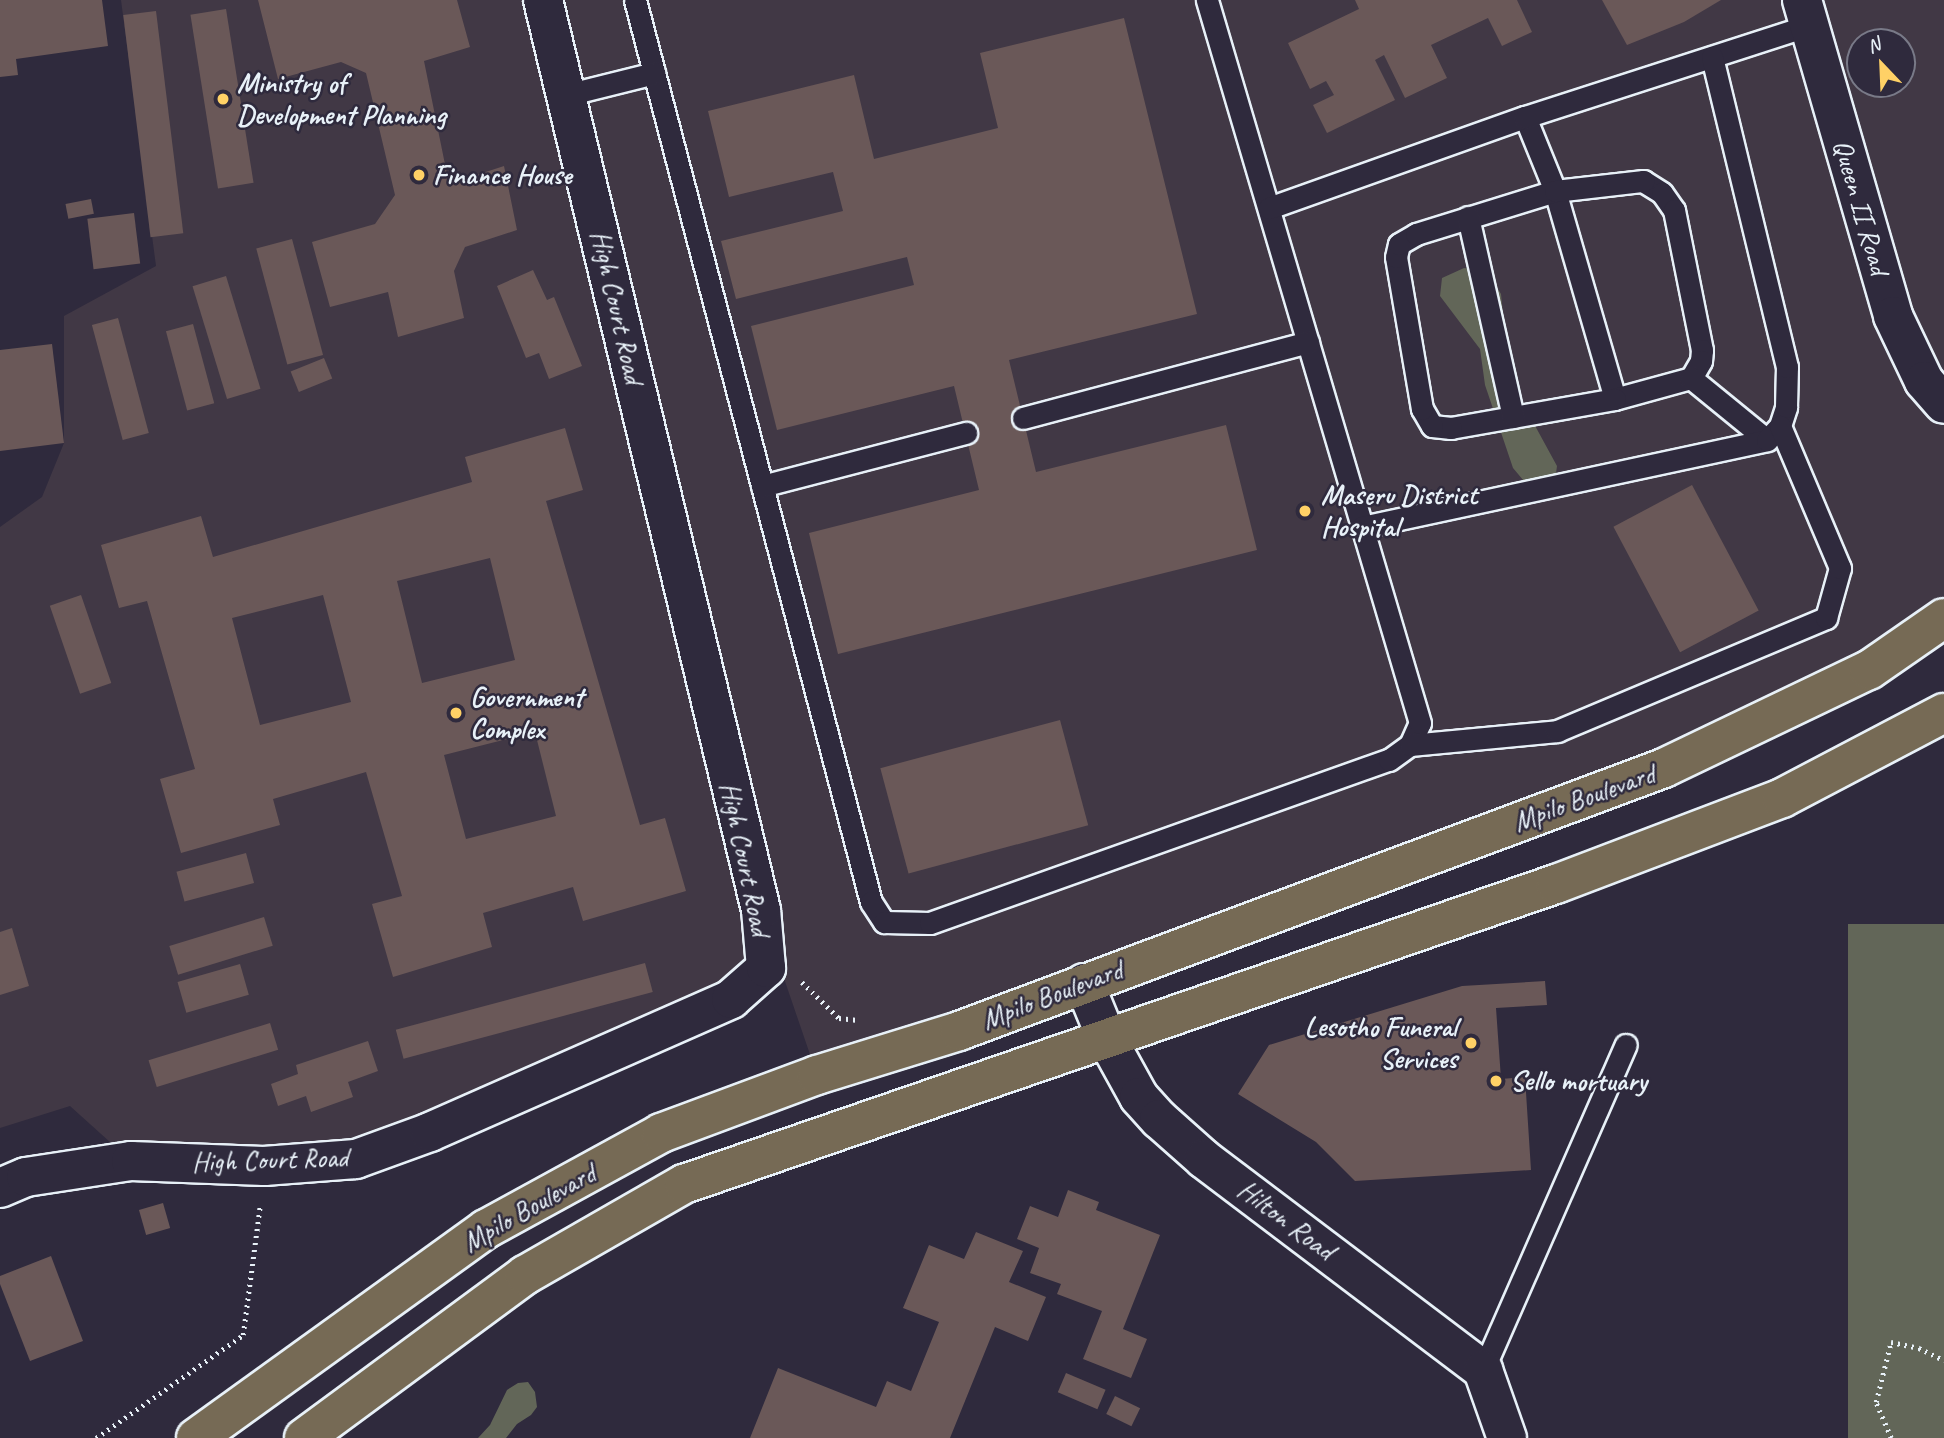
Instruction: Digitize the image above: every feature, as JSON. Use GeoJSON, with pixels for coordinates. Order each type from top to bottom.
{"type":"FeatureCollection","features":[{"type":"Feature","properties":{"kind":"highway"},"geometry":{"type":"LineString","coordinates":[[1869,670],[1944,587]]}},
{"type":"Feature","properties":{"kind":"highway","name":"Mpilo Boulevard"},"geometry":{"type":"LineString","coordinates":[[196,1438],[486,1229],[661,1133],[817,1075],[959,1031],[1664,768],[1869,670],[1944,618]]}},
{"type":"Feature","properties":{"kind":"highway","name":"Mpilo Boulevard"},"geometry":{"type":"LineString","coordinates":[[304,1438],[525,1275],[684,1184],[1556,884],[1769,803],[1944,713]]}},
{"type":"Feature","properties":{"kind":"street","name":"High Court Road"},"geometry":{"type":"LineString","coordinates":[[0,1188],[26,1177],[131,1161],[264,1166],[356,1159],[430,1132],[731,999],[766,968],[761,910],[544,0]]}},
{"type":"Feature","properties":{"kind":"street","name":"Queen II Road"},"geometry":{"type":"LineString","coordinates":[[1806,12],[1893,316],[1924,381],[1944,404]]}},
{"type":"Feature","properties":{"kind":"street","name":"Hilton Road"},"geometry":{"type":"LineString","coordinates":[[1084,983],[1107,1039],[1139,1097],[1158,1119],[1204,1159],[1483,1370]]}},
{"type":"Feature","properties":{"kind":"street"},"geometry":{"type":"LineString","coordinates":[[1483,1370],[1507,1438]]}},
{"type":"Feature","properties":{"kind":"lane"},"geometry":{"type":"LineString","coordinates":[[635,0],[871,902],[884,922],[930,923],[1389,760],[1410,745],[1420,723],[1207,0]]}},
{"type":"Feature","properties":{"kind":"lane"},"geometry":{"type":"LineString","coordinates":[[1269,208],[1525,117],[1712,57],[1806,12]]}},
{"type":"Feature","properties":{"kind":"lane"},"geometry":{"type":"LineString","coordinates":[[1712,57],[1787,367],[1786,407],[1774,433]]}},
{"type":"Feature","properties":{"kind":"lane"},"geometry":{"type":"LineString","coordinates":[[566,95],[654,73]]}},
{"type":"Feature","properties":{"kind":"lane"},"geometry":{"type":"LineString","coordinates":[[1525,117],[1555,191],[1615,399]]}},
{"type":"Feature","properties":{"kind":"lane"},"geometry":{"type":"LineString","coordinates":[[1643,181],[1662,193],[1674,210],[1702,350],[1701,361],[1691,377],[1615,399],[1451,428],[1432,426],[1422,409],[1396,257],[1399,244],[1416,233],[1555,191],[1643,181]]}},
{"type":"Feature","properties":{"kind":"lane"},"geometry":{"type":"LineString","coordinates":[[1468,217],[1513,417]]}},
{"type":"Feature","properties":{"kind":"lane"},"geometry":{"type":"LineString","coordinates":[[1023,418],[1308,342]]}},
{"type":"Feature","properties":{"kind":"lane"},"geometry":{"type":"LineString","coordinates":[[1410,745],[1557,731],[1826,618],[1840,568],[1774,433],[1691,377]]}},
{"type":"Feature","properties":{"kind":"lane"},"geometry":{"type":"LineString","coordinates":[[762,486],[965,433]]}},
{"type":"Feature","properties":{"kind":"lane"},"geometry":{"type":"LineString","coordinates":[[1362,527],[1774,433]]}},
{"type":"Feature","properties":{"kind":"lane"},"geometry":{"type":"LineString","coordinates":[[1483,1370],[1626,1045]]}},
{"type":"Feature","properties":{"kind":"path"},"geometry":{"type":"LineString","coordinates":[[766,968],[786,966],[839,1018],[865,1021]]}},
{"type":"Feature","properties":{"kind":"path"},"geometry":{"type":"LineString","coordinates":[[96,1438],[243,1335],[264,1166]]}},
{"type":"Feature","properties":{"kind":"path"},"geometry":{"type":"LineString","coordinates":[[1891,1438],[1876,1402],[1891,1342],[1919,1348],[1944,1360]]}},
{"type":"Feature","properties":{"kind":"shaded area","name":"Maseru District Hospital"},"geometry":{"type":"Polygon","coordinates":[[[121,0],[1944,0],[1944,618],[1869,670],[817,1075],[762,914],[766,968],[356,1159],[131,1161],[70,1106],[0,1128],[0,527],[42,497],[64,443],[64,316],[156,266],[121,0]]]}},
{"type":"Feature","properties":{"kind":"green space"},"geometry":{"type":"Polygon","coordinates":[[[1464,268],[1487,271],[1501,294],[1504,324],[1498,341],[1510,380],[1557,466],[1555,481],[1528,486],[1513,468],[1485,385],[1480,349],[1440,296],[1442,278],[1464,268]]]}},
{"type":"Feature","properties":{"kind":"green space"},"geometry":{"type":"Polygon","coordinates":[[[1848,924],[1944,924],[1944,1438],[1848,1438],[1848,924]]]}},
{"type":"Feature","properties":{"kind":"green space"},"geometry":{"type":"Polygon","coordinates":[[[528,1382],[535,1392],[537,1407],[531,1415],[517,1424],[506,1438],[478,1438],[490,1425],[507,1390],[518,1383],[528,1382]]]}},
{"type":"Feature","properties":{"kind":"building"},"geometry":{"type":"Polygon","coordinates":[[[0,0],[102,0],[108,46],[16,59],[18,75],[0,77],[0,0]]]}},
{"type":"Feature","properties":{"kind":"building","name":"Finance House"},"geometry":{"type":"Polygon","coordinates":[[[258,0],[457,0],[470,47],[424,61],[449,184],[504,166],[517,230],[465,247],[454,271],[464,318],[398,337],[388,292],[330,307],[312,242],[375,224],[395,195],[366,73],[341,62],[278,79],[258,0]]]}},
{"type":"Feature","properties":{"kind":"building"},"geometry":{"type":"Polygon","coordinates":[[[1355,0],[1517,0],[1532,32],[1502,46],[1488,18],[1431,45],[1447,78],[1405,98],[1384,55],[1375,60],[1395,100],[1327,133],[1313,105],[1334,95],[1326,81],[1310,89],[1288,43],[1359,9],[1355,0]]]}},
{"type":"Feature","properties":{"kind":"building"},"geometry":{"type":"Polygon","coordinates":[[[1602,0],[1721,0],[1684,22],[1627,45],[1602,0]]]}},
{"type":"Feature","properties":{"kind":"building","name":"Ministry of Development Planning"},"geometry":{"type":"Polygon","coordinates":[[[226,9],[254,183],[218,188],[190,15],[226,9]]]}},
{"type":"Feature","properties":{"kind":"building"},"geometry":{"type":"Polygon","coordinates":[[[156,11],[183,233],[151,237],[123,15],[156,11]]]}},
{"type":"Feature","properties":{"kind":"building"},"geometry":{"type":"Polygon","coordinates":[[[1124,18],[1197,314],[1009,360],[1036,472],[1226,425],[1257,550],[838,654],[809,533],[979,490],[954,386],[777,430],[751,326],[914,285],[907,257],[736,299],[721,241],[843,211],[833,172],[729,197],[708,111],[854,75],[874,159],[998,128],[980,53],[1124,18]]]}},
{"type":"Feature","properties":{"kind":"building"},"geometry":{"type":"Polygon","coordinates":[[[91,199],[94,214],[68,219],[65,204],[91,199]]]}},
{"type":"Feature","properties":{"kind":"building"},"geometry":{"type":"Polygon","coordinates":[[[134,213],[140,264],[94,269],[87,219],[134,213]]]}},
{"type":"Feature","properties":{"kind":"building"},"geometry":{"type":"Polygon","coordinates":[[[292,239],[323,355],[287,364],[256,249],[292,239]]]}},
{"type":"Feature","properties":{"kind":"building"},"geometry":{"type":"Polygon","coordinates":[[[533,270],[547,300],[554,297],[582,366],[549,379],[539,353],[526,358],[497,286],[533,270]]]}},
{"type":"Feature","properties":{"kind":"building"},"geometry":{"type":"Polygon","coordinates":[[[226,276],[260,389],[227,399],[193,286],[226,276]]]}},
{"type":"Feature","properties":{"kind":"building"},"geometry":{"type":"Polygon","coordinates":[[[118,318],[149,433],[123,440],[92,325],[118,318]]]}},
{"type":"Feature","properties":{"kind":"building"},"geometry":{"type":"Polygon","coordinates":[[[193,324],[214,403],[187,410],[166,331],[193,324]]]}},
{"type":"Feature","properties":{"kind":"building"},"geometry":{"type":"Polygon","coordinates":[[[52,344],[64,443],[0,451],[0,350],[52,344]]]}},
{"type":"Feature","properties":{"kind":"building"},"geometry":{"type":"Polygon","coordinates":[[[324,358],[332,378],[299,392],[291,371],[324,358]]]}},
{"type":"Feature","properties":{"kind":"building","name":"Government Complex"},"geometry":{"type":"Polygon","coordinates":[[[565,428],[583,490],[546,501],[640,825],[665,818],[686,891],[583,921],[573,887],[483,913],[492,947],[393,977],[372,904],[402,896],[366,772],[273,799],[280,825],[181,853],[160,779],[195,769],[147,601],[119,608],[101,545],[201,516],[213,557],[472,482],[465,457],[565,428]],[[490,558],[397,581],[422,683],[515,660],[490,558]],[[323,595],[232,618],[260,725],[351,702],[323,595]],[[535,732],[444,755],[466,839],[556,816],[535,732]]]}},
{"type":"Feature","properties":{"kind":"building"},"geometry":{"type":"Polygon","coordinates":[[[1692,485],[1759,610],[1680,652],[1613,527],[1692,485]]]}},
{"type":"Feature","properties":{"kind":"building"},"geometry":{"type":"Polygon","coordinates":[[[81,595],[111,683],[80,694],[50,606],[81,595]]]}},
{"type":"Feature","properties":{"kind":"building"},"geometry":{"type":"Polygon","coordinates":[[[1060,720],[1088,825],[909,873],[880,768],[1060,720]]]}},
{"type":"Feature","properties":{"kind":"building"},"geometry":{"type":"Polygon","coordinates":[[[246,853],[254,883],[184,902],[176,872],[246,853]]]}},
{"type":"Feature","properties":{"kind":"building"},"geometry":{"type":"Polygon","coordinates":[[[264,917],[273,946],[178,975],[169,946],[264,917]]]}},
{"type":"Feature","properties":{"kind":"building"},"geometry":{"type":"Polygon","coordinates":[[[12,928],[29,986],[0,995],[0,932],[12,928]]]}},
{"type":"Feature","properties":{"kind":"building"},"geometry":{"type":"Polygon","coordinates":[[[645,963],[653,992],[404,1059],[396,1030],[645,963]]]}},
{"type":"Feature","properties":{"kind":"building"},"geometry":{"type":"Polygon","coordinates":[[[240,964],[249,995],[186,1013],[178,982],[240,964]]]}},
{"type":"Feature","properties":{"kind":"building"},"geometry":{"type":"Polygon","coordinates":[[[1545,981],[1547,1005],[1496,1008],[1501,1079],[1525,1077],[1531,1170],[1355,1181],[1316,1142],[1238,1094],[1269,1045],[1462,986],[1545,981]]]}},
{"type":"Feature","properties":{"kind":"building"},"geometry":{"type":"Polygon","coordinates":[[[270,1023],[278,1050],[157,1087],[149,1060],[270,1023]]]}},
{"type":"Feature","properties":{"kind":"building"},"geometry":{"type":"Polygon","coordinates":[[[368,1041],[378,1071],[348,1082],[353,1097],[311,1112],[306,1096],[278,1106],[271,1084],[298,1074],[296,1065],[368,1041]]]}},
{"type":"Feature","properties":{"kind":"building"},"geometry":{"type":"Polygon","coordinates":[[[1068,1190],[1099,1202],[1096,1210],[1160,1235],[1123,1329],[1147,1339],[1131,1378],[1083,1359],[1102,1311],[1057,1294],[1061,1284],[1030,1273],[1039,1248],[1017,1239],[1030,1206],[1058,1217],[1068,1190]]]}},
{"type":"Feature","properties":{"kind":"building"},"geometry":{"type":"Polygon","coordinates":[[[163,1203],[170,1228],[146,1235],[139,1210],[163,1203]]]}},
{"type":"Feature","properties":{"kind":"building"},"geometry":{"type":"Polygon","coordinates":[[[976,1232],[1023,1251],[1009,1282],[1046,1297],[1028,1341],[995,1327],[950,1438],[750,1438],[778,1368],[876,1407],[887,1381],[911,1391],[939,1322],[903,1308],[929,1245],[964,1259],[976,1232]]]}},
{"type":"Feature","properties":{"kind":"building"},"geometry":{"type":"Polygon","coordinates":[[[51,1256],[83,1341],[30,1361],[0,1284],[0,1276],[51,1256]]]}},
{"type":"Feature","properties":{"kind":"building"},"geometry":{"type":"Polygon","coordinates":[[[1066,1373],[1106,1390],[1097,1409],[1058,1392],[1066,1373]]]}},
{"type":"Feature","properties":{"kind":"building"},"geometry":{"type":"Polygon","coordinates":[[[1115,1396],[1140,1408],[1131,1426],[1106,1414],[1115,1396]]]}},
{"type":"Feature","properties":{"kind":"place","name":"Ministry of Development Planning"},"geometry":{"type":"Point","coordinates":[223,99]}},
{"type":"Feature","properties":{"kind":"place","name":"Finance House"},"geometry":{"type":"Point","coordinates":[419,175]}},
{"type":"Feature","properties":{"kind":"place","name":"Maseru District Hospital"},"geometry":{"type":"Point","coordinates":[1305,511]}},
{"type":"Feature","properties":{"kind":"place","name":"Government Complex"},"geometry":{"type":"Point","coordinates":[456,713]}},
{"type":"Feature","properties":{"kind":"place","name":"Lesotho Funeral Services"},"geometry":{"type":"Point","coordinates":[1471,1043]}},
{"type":"Feature","properties":{"kind":"place","name":"Sello mortuary"},"geometry":{"type":"Point","coordinates":[1496,1081]}}]}
